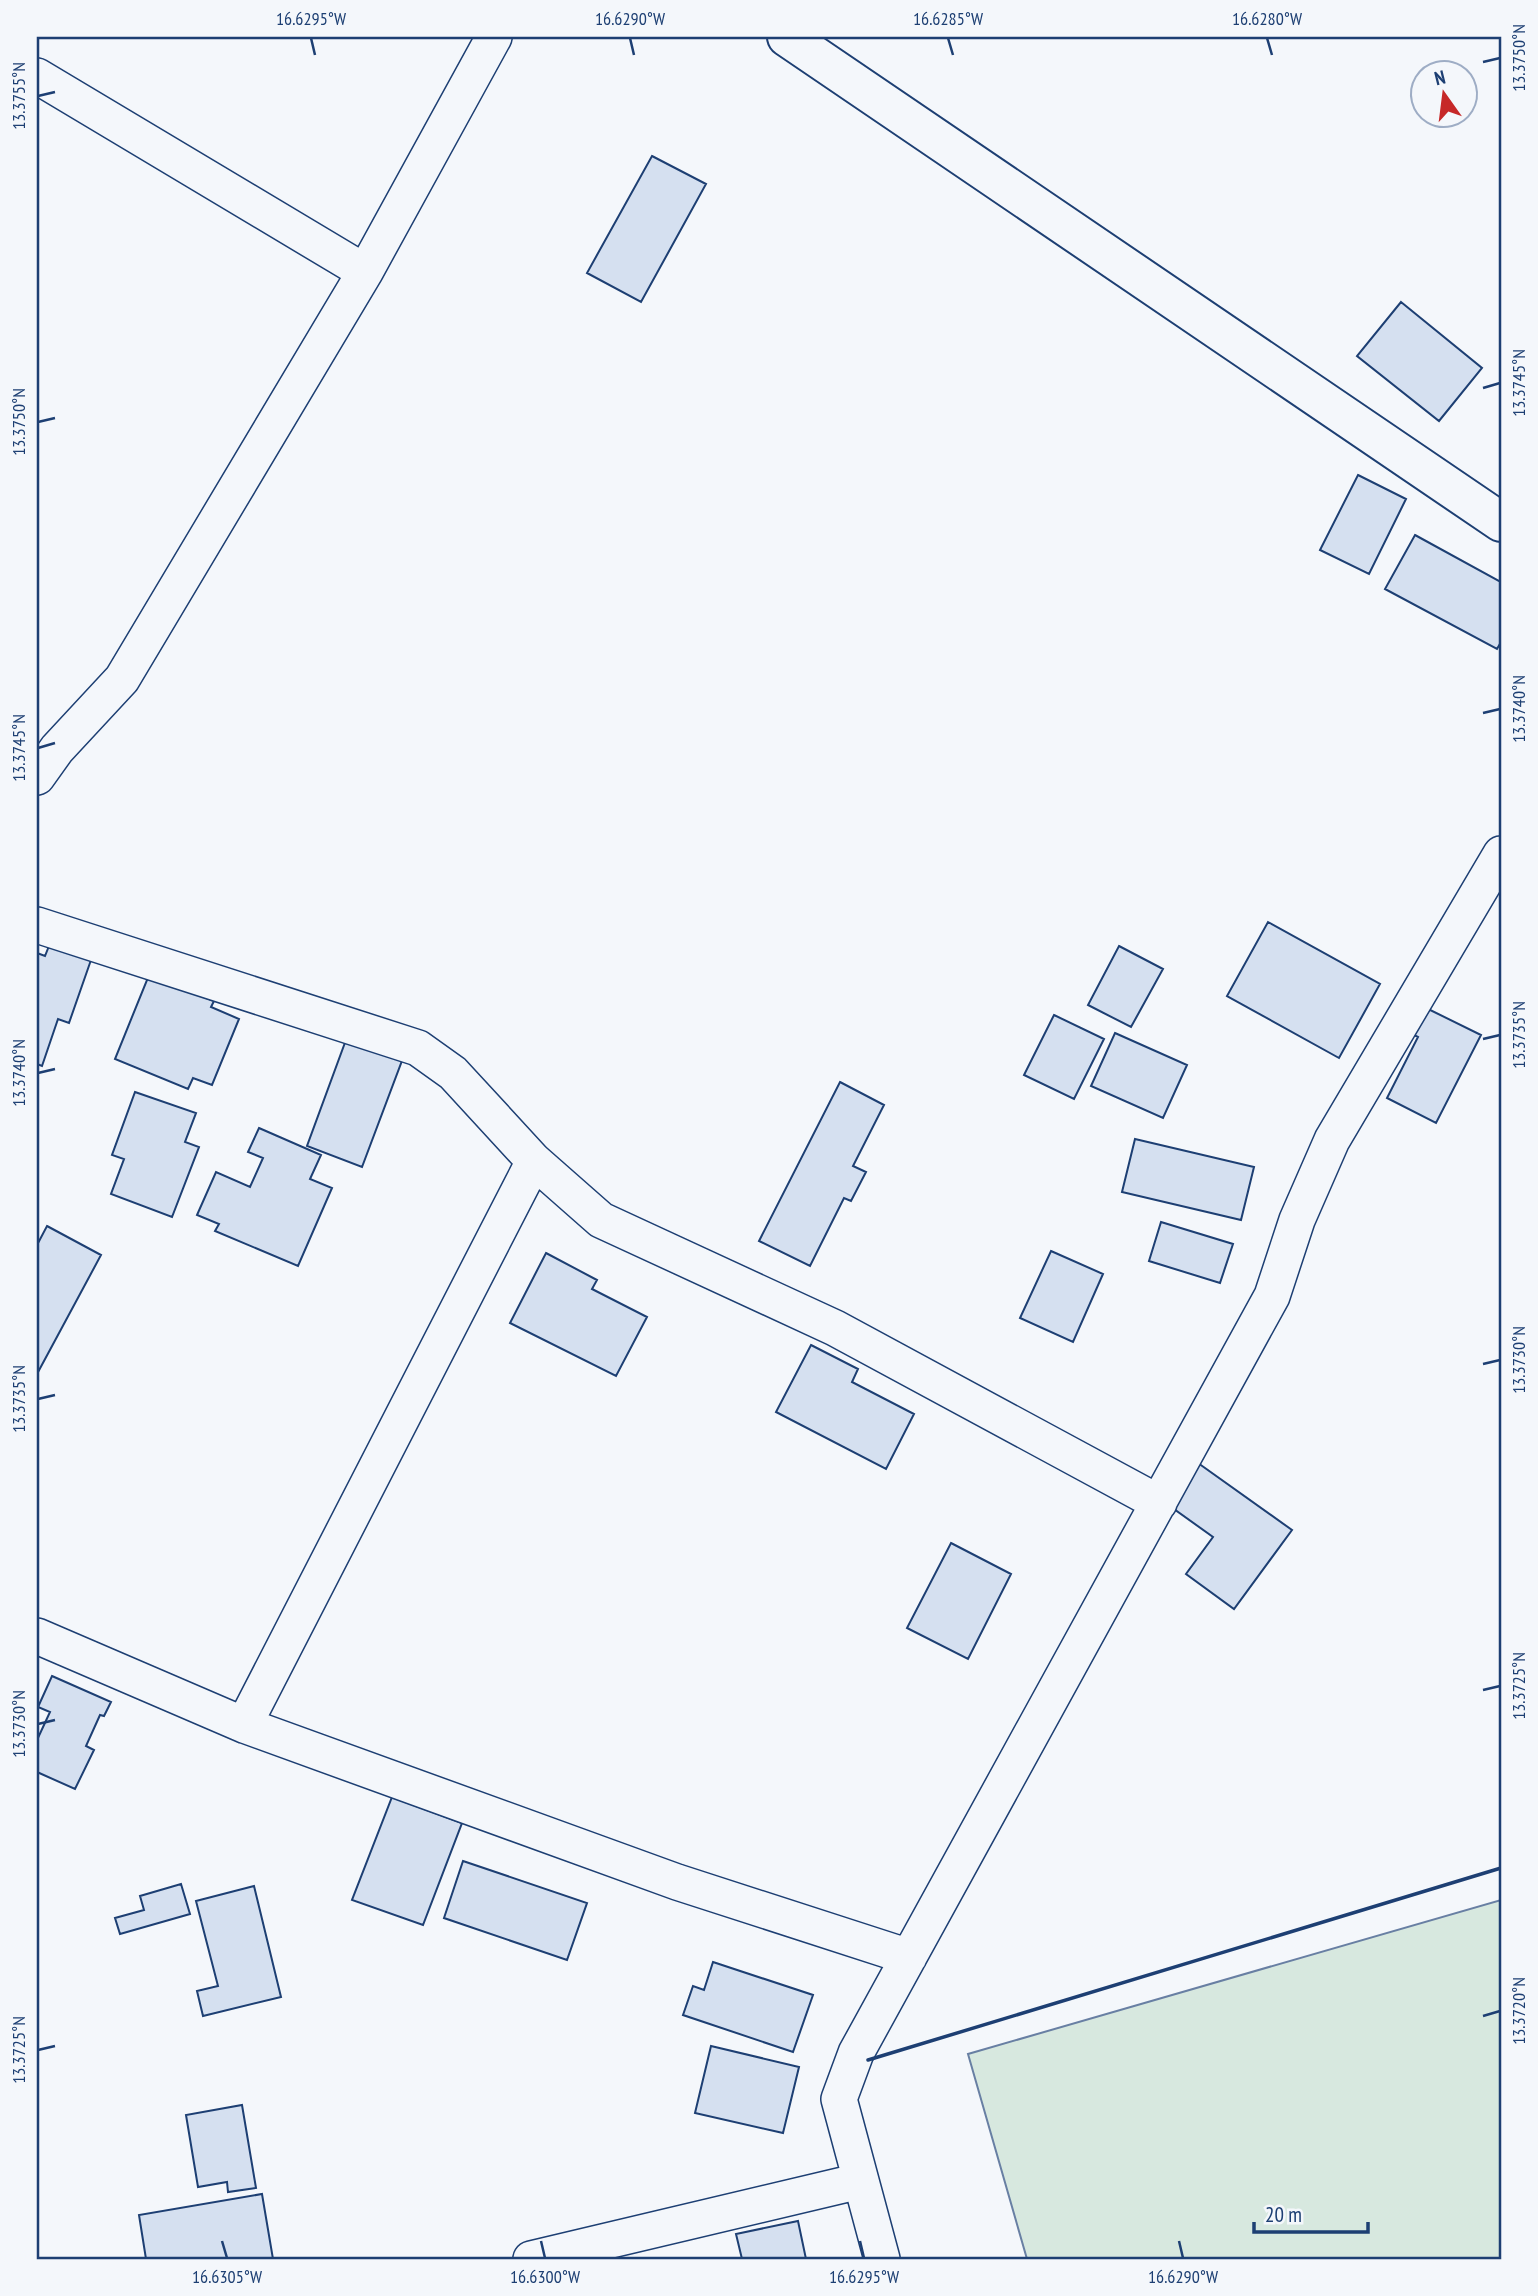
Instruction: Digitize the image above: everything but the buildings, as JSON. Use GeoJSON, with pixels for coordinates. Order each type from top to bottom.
{"type":"FeatureCollection","features":[{"type":"Feature","properties":{"kind":"main road"},"geometry":{"type":"LineString","coordinates":[[787,37],[1501,522]]}},
{"type":"Feature","properties":{"kind":"street"},"geometry":{"type":"LineString","coordinates":[[44,754],[122,679],[365,272],[494,37]]}},
{"type":"Feature","properties":{"kind":"street"},"geometry":{"type":"LineString","coordinates":[[37,76],[365,272]]}},
{"type":"Feature","properties":{"kind":"street"},"geometry":{"type":"LineString","coordinates":[[883,2259],[839,2099],[856,2053],[1272,1296],[1297,1220],[1332,1140],[1501,854]]}},
{"type":"Feature","properties":{"kind":"street"},"geometry":{"type":"LineString","coordinates":[[37,925],[418,1048],[453,1073],[534,1161],[601,1220],[835,1328],[1159,1503]]}},
{"type":"Feature","properties":{"kind":"street"},"geometry":{"type":"LineString","coordinates":[[244,1725],[534,1161]]}},
{"type":"Feature","properties":{"kind":"street"},"geometry":{"type":"LineString","coordinates":[[37,1636],[244,1725],[677,1882],[909,1957]]}},
{"type":"Feature","properties":{"kind":"street"},"geometry":{"type":"LineString","coordinates":[[531,2259],[860,2181]]}},
{"type":"Feature","properties":{"kind":"shaded area"},"geometry":{"type":"Polygon","coordinates":[[[1501,1900],[1501,2259],[1027,2259],[968,2054],[1501,1900]]]}},
{"type":"Feature","properties":{"kind":"wall"},"geometry":{"type":"LineString","coordinates":[[868,2060],[1501,1868]]}}]}
